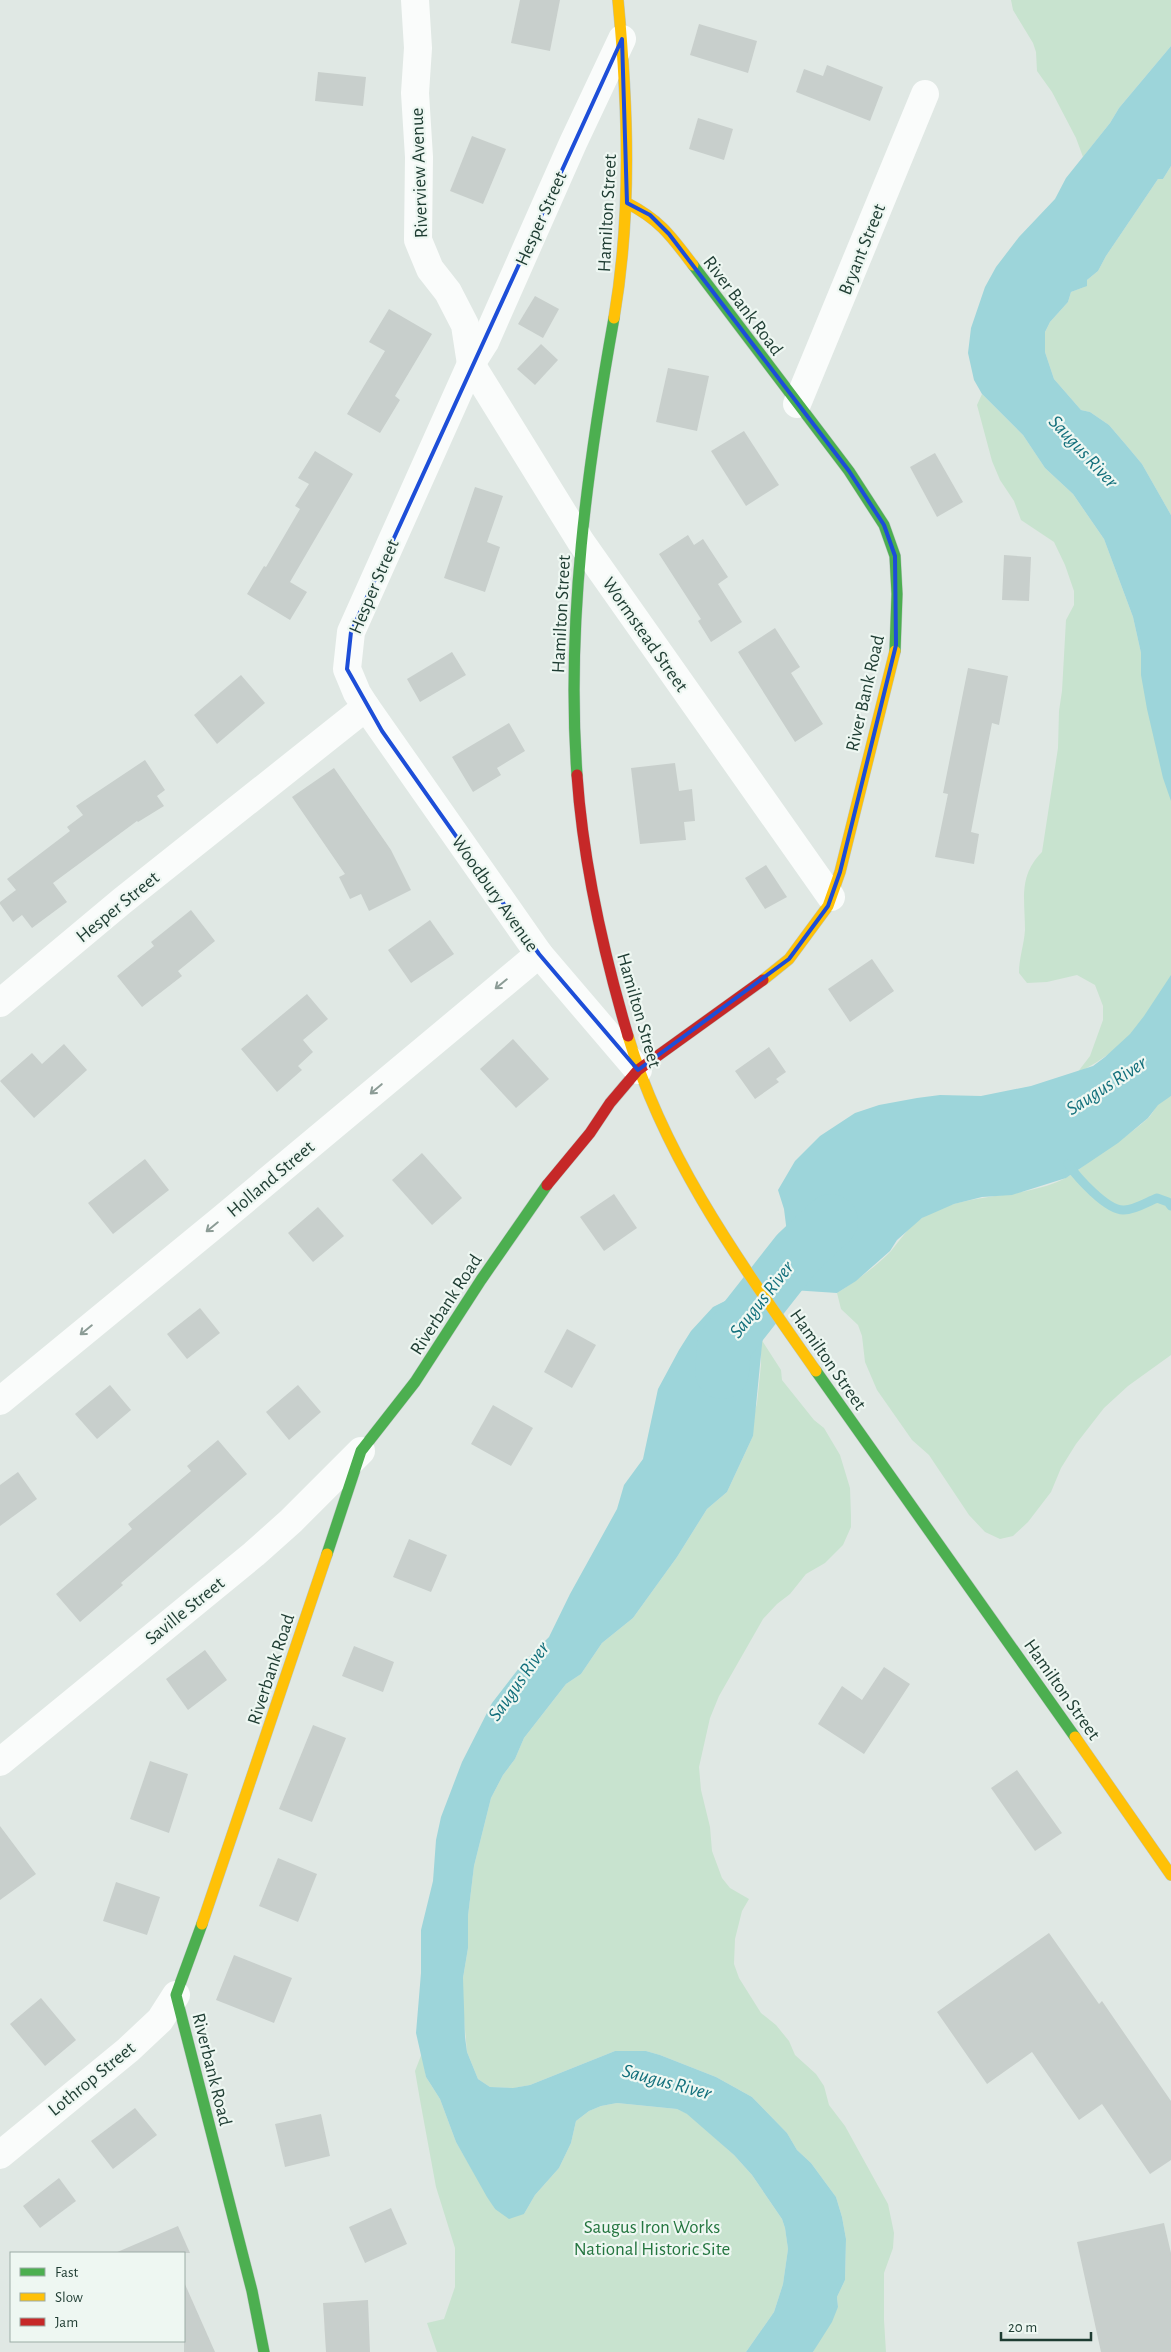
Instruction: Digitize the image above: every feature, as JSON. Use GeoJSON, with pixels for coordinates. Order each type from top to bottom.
{"type":"FeatureCollection","features":[{"type":"Feature","properties":{"kind":"street","name":"Riverview Avenue"},"geometry":{"type":"LineString","coordinates":[[415,0],[418,48],[415,93],[419,157],[418,240],[430,269],[448,292],[465,325],[471,364]]}},
{"type":"Feature","properties":{"kind":"street","name":"Hamilton Street"},"geometry":{"type":"LineString","coordinates":[[618,0],[626,91],[627,203],[619,292],[608,351],[581,542],[575,645],[574,715],[578,779],[593,897],[619,1006],[638,1070],[665,1135],[710,1214],[789,1331],[1171,1875]]}},
{"type":"Feature","properties":{"kind":"street","name":"Hesper Street"},"geometry":{"type":"LineString","coordinates":[[0,1003],[122,901],[366,707],[347,669],[351,632],[471,364],[485,342],[573,143],[622,39]]}},
{"type":"Feature","properties":{"kind":"street","name":"Bryant Street"},"geometry":{"type":"LineString","coordinates":[[798,404],[925,94]]}},
{"type":"Feature","properties":{"kind":"street","name":"River Bank Road"},"geometry":{"type":"LineString","coordinates":[[627,203],[650,215],[669,234],[849,471],[884,525],[895,556],[897,594],[896,645],[840,872],[828,906],[789,959],[737,1000],[638,1070]]}},
{"type":"Feature","properties":{"kind":"street","name":"Wormstead Street"},"geometry":{"type":"LineString","coordinates":[[471,364],[581,542],[831,897]]}},
{"type":"Feature","properties":{"kind":"street","name":"Woodbury Avenue"},"geometry":{"type":"LineString","coordinates":[[366,707],[539,954],[638,1070]]}},
{"type":"Feature","properties":{"kind":"street","name":"Holland Street"},"geometry":{"type":"LineString","coordinates":[[0,1401],[539,954]]}},
{"type":"Feature","properties":{"kind":"street","name":"Riverbank Road"},"geometry":{"type":"LineString","coordinates":[[264,2352],[252,2291],[176,1995],[230,1844],[361,1451],[415,1382],[481,1280],[550,1180],[590,1133],[610,1103],[638,1070]]}},
{"type":"Feature","properties":{"kind":"street","name":"Saville Street"},"geometry":{"type":"LineString","coordinates":[[0,1762],[254,1554],[291,1521],[361,1451]]}},
{"type":"Feature","properties":{"kind":"street","name":"Lothrop Street"},"geometry":{"type":"LineString","coordinates":[[0,2155],[128,2050],[160,2020],[176,1995]]}},
{"type":"Feature","properties":{"kind":"highlighted area"},"geometry":{"type":"Polygon","coordinates":[[[622,39],[627,203],[650,215],[669,234],[849,471],[884,525],[895,556],[896,645],[840,872],[828,906],[789,959],[638,1070],[539,954],[382,731],[347,669],[351,632],[622,39]]]}},
{"type":"Feature","properties":{"kind":"green space"},"geometry":{"type":"Polygon","coordinates":[[[1011,0],[1171,0],[1171,46],[1119,108],[1110,123],[1083,157],[1076,138],[1052,92],[1037,71],[1036,52],[1033,43],[1013,10],[1011,0]]]}},
{"type":"Feature","properties":{"kind":"green space"},"geometry":{"type":"Polygon","coordinates":[[[1171,166],[1171,515],[1142,464],[1109,425],[1090,412],[1081,410],[1054,379],[1045,352],[1045,332],[1050,322],[1068,302],[1071,292],[1084,287],[1087,280],[1098,271],[1158,179],[1163,179],[1171,166]]]}},
{"type":"Feature","properties":{"kind":"green space"},"geometry":{"type":"Polygon","coordinates":[[[982,394],[1023,435],[1045,468],[1073,494],[1104,539],[1133,617],[1141,653],[1171,712],[1171,992],[1153,1015],[1129,1038],[1103,1058],[1077,1073],[1090,1056],[1103,1020],[1103,1006],[1095,985],[1077,975],[1047,982],[1027,983],[1019,973],[1025,930],[1024,889],[1029,870],[1042,852],[1058,748],[1066,620],[1074,605],[1074,591],[1054,542],[1021,520],[1014,501],[1000,480],[992,461],[977,405],[982,394]]]}},
{"type":"Feature","properties":{"kind":"green space"},"geometry":{"type":"Polygon","coordinates":[[[1171,1096],[1171,1355],[1128,1386],[1104,1408],[1076,1444],[1061,1468],[1051,1492],[1028,1522],[1013,1536],[1000,1539],[985,1532],[969,1515],[929,1455],[912,1440],[877,1390],[865,1362],[862,1336],[858,1325],[841,1309],[837,1293],[879,1262],[909,1229],[922,1218],[954,1204],[1023,1192],[1057,1182],[1125,1137],[1149,1117],[1158,1104],[1171,1096]]]}},
{"type":"Feature","properties":{"kind":"green space"},"geometry":{"type":"Polygon","coordinates":[[[761,1339],[781,1370],[782,1380],[814,1420],[824,1428],[840,1455],[850,1488],[851,1527],[843,1545],[825,1563],[806,1574],[790,1594],[763,1619],[719,1696],[710,1718],[699,1767],[701,1790],[710,1827],[712,1851],[722,1878],[730,1888],[749,1899],[742,1911],[735,1939],[734,1964],[739,1978],[761,2013],[776,2025],[789,2041],[795,2055],[816,2074],[824,2086],[829,2105],[845,2126],[888,2204],[894,2233],[893,2248],[884,2273],[886,2352],[813,2352],[838,2307],[837,2297],[845,2280],[846,2239],[842,2217],[836,2197],[811,2163],[797,2150],[787,2133],[752,2097],[716,2077],[646,2051],[615,2051],[530,2085],[514,2088],[490,2087],[478,2079],[467,2052],[463,2007],[463,1978],[468,1948],[468,1916],[474,1866],[491,1798],[503,1775],[515,1759],[524,1738],[566,1684],[581,1674],[602,1643],[633,1618],[677,1557],[707,1509],[727,1492],[753,1436],[752,1423],[757,1403],[761,1365],[761,1339]]]}},
{"type":"Feature","properties":{"kind":"green space","name":"Saugus Iron Works National Historic Site"},"geometry":{"type":"Polygon","coordinates":[[[422,2053],[426,2077],[440,2099],[456,2142],[495,2209],[524,2214],[535,2195],[559,2168],[571,2143],[576,2121],[589,2111],[601,2106],[617,2103],[677,2109],[688,2114],[734,2155],[752,2175],[782,2219],[788,2249],[783,2284],[774,2312],[746,2352],[437,2352],[427,2323],[444,2319],[455,2287],[455,2248],[436,2187],[415,2071],[422,2053]]]}},
{"type":"Feature","properties":{"kind":"water"},"geometry":{"type":"Polygon","coordinates":[[[1171,46],[1171,166],[1163,179],[1158,179],[1098,271],[1087,280],[1087,286],[1071,292],[1068,302],[1050,322],[1045,332],[1045,352],[1054,379],[1081,410],[1090,412],[1109,425],[1142,464],[1171,515],[1171,801],[1163,778],[1147,709],[1141,675],[1141,653],[1133,617],[1104,539],[1073,494],[1045,468],[1023,435],[982,394],[974,380],[968,353],[971,328],[985,287],[996,267],[1019,237],[1055,199],[1066,178],[1110,123],[1119,108],[1171,46]]]}},
{"type":"Feature","properties":{"kind":"water"},"geometry":{"type":"Polygon","coordinates":[[[1171,975],[1171,1096],[1158,1105],[1148,1118],[1118,1143],[1066,1178],[1012,1195],[982,1197],[954,1204],[922,1218],[897,1240],[890,1251],[856,1281],[837,1293],[792,1290],[774,1267],[788,1241],[784,1209],[778,1190],[795,1161],[820,1136],[855,1113],[879,1105],[940,1095],[981,1096],[1031,1086],[1093,1066],[1130,1034],[1171,975]]]}},
{"type":"Feature","properties":{"kind":"water"},"geometry":{"type":"Polygon","coordinates":[[[739,1298],[753,1306],[764,1324],[753,1436],[727,1492],[707,1509],[677,1557],[633,1618],[602,1643],[581,1674],[566,1684],[524,1738],[515,1759],[503,1775],[491,1798],[474,1866],[468,1916],[468,1948],[463,1978],[465,2037],[467,2052],[478,2079],[490,2087],[513,2088],[530,2085],[615,2051],[646,2051],[716,2077],[752,2097],[787,2133],[797,2150],[811,2163],[836,2197],[842,2217],[846,2239],[845,2280],[837,2297],[838,2307],[832,2322],[813,2352],[746,2352],[774,2312],[783,2284],[788,2249],[785,2228],[782,2219],[752,2175],[734,2155],[687,2114],[677,2109],[617,2103],[601,2106],[589,2111],[576,2121],[571,2143],[559,2168],[535,2195],[524,2214],[509,2219],[495,2209],[456,2142],[440,2099],[426,2077],[416,2033],[421,1973],[421,1930],[433,1881],[436,1840],[441,1817],[462,1762],[492,1703],[523,1663],[549,1637],[570,1594],[617,1509],[624,1485],[643,1459],[658,1389],[679,1350],[691,1331],[713,1307],[725,1301],[739,1298]]]}},
{"type":"Feature","properties":{"kind":"building"},"geometry":{"type":"Polygon","coordinates":[[[520,0],[560,0],[550,51],[511,43],[520,0]]]}},
{"type":"Feature","properties":{"kind":"building"},"geometry":{"type":"Polygon","coordinates":[[[699,24],[757,41],[748,73],[690,55],[699,24]]]}},
{"type":"Feature","properties":{"kind":"building"},"geometry":{"type":"Polygon","coordinates":[[[827,65],[883,87],[870,121],[796,92],[804,69],[823,76],[827,65]]]}},
{"type":"Feature","properties":{"kind":"building"},"geometry":{"type":"Polygon","coordinates":[[[318,72],[366,77],[363,106],[315,101],[318,72]]]}},
{"type":"Feature","properties":{"kind":"building"},"geometry":{"type":"Polygon","coordinates":[[[698,118],[733,129],[724,160],[689,149],[698,118]]]}},
{"type":"Feature","properties":{"kind":"building"},"geometry":{"type":"Polygon","coordinates":[[[472,136],[506,149],[483,204],[450,191],[472,136]]]}},
{"type":"Feature","properties":{"kind":"building"},"geometry":{"type":"Polygon","coordinates":[[[535,296],[559,309],[543,338],[518,324],[535,296]]]}},
{"type":"Feature","properties":{"kind":"building"},"geometry":{"type":"Polygon","coordinates":[[[389,309],[432,334],[395,396],[400,400],[380,433],[347,414],[385,351],[369,342],[389,309]]]}},
{"type":"Feature","properties":{"kind":"building"},"geometry":{"type":"Polygon","coordinates":[[[541,344],[558,360],[535,385],[517,369],[541,344]]]}},
{"type":"Feature","properties":{"kind":"building"},"geometry":{"type":"Polygon","coordinates":[[[668,368],[709,376],[697,431],[656,422],[668,368]]]}},
{"type":"Feature","properties":{"kind":"building"},"geometry":{"type":"Polygon","coordinates":[[[744,431],[779,485],[746,506],[711,451],[744,431]]]}},
{"type":"Feature","properties":{"kind":"building"},"geometry":{"type":"Polygon","coordinates":[[[315,451],[353,474],[290,582],[307,592],[290,620],[247,594],[264,566],[266,567],[300,509],[295,506],[309,484],[298,478],[315,451]]]}},
{"type":"Feature","properties":{"kind":"building"},"geometry":{"type":"Polygon","coordinates":[[[935,453],[963,502],[937,517],[910,467],[935,453]]]}},
{"type":"Feature","properties":{"kind":"building"},"geometry":{"type":"Polygon","coordinates":[[[475,487],[503,496],[487,542],[500,547],[485,592],[444,578],[475,487]]]}},
{"type":"Feature","properties":{"kind":"building"},"geometry":{"type":"Polygon","coordinates":[[[688,535],[694,545],[703,539],[728,577],[718,584],[742,622],[711,642],[698,621],[701,619],[659,554],[688,535]]]}},
{"type":"Feature","properties":{"kind":"building"},"geometry":{"type":"Polygon","coordinates":[[[1004,555],[1031,557],[1029,601],[1002,600],[1004,555]]]}},
{"type":"Feature","properties":{"kind":"building"},"geometry":{"type":"Polygon","coordinates":[[[775,628],[800,667],[791,673],[823,724],[795,742],[738,652],[775,628]]]}},
{"type":"Feature","properties":{"kind":"building"},"geometry":{"type":"Polygon","coordinates":[[[452,652],[466,675],[420,702],[407,679],[452,652]]]}},
{"type":"Feature","properties":{"kind":"building"},"geometry":{"type":"Polygon","coordinates":[[[968,668],[1008,676],[999,725],[992,723],[971,832],[979,834],[974,864],[935,857],[948,794],[943,793],[968,668]]]}},
{"type":"Feature","properties":{"kind":"building"},"geometry":{"type":"Polygon","coordinates":[[[241,675],[265,703],[217,744],[194,715],[241,675]]]}},
{"type":"Feature","properties":{"kind":"building"},"geometry":{"type":"Polygon","coordinates":[[[509,723],[525,751],[497,768],[501,775],[473,792],[452,757],[509,723]]]}},
{"type":"Feature","properties":{"kind":"building"},"geometry":{"type":"Polygon","coordinates":[[[145,760],[165,790],[157,796],[164,806],[137,821],[53,883],[67,902],[32,928],[22,915],[13,922],[0,904],[0,902],[16,890],[7,879],[70,831],[67,827],[83,815],[76,806],[145,760]]]}},
{"type":"Feature","properties":{"kind":"building"},"geometry":{"type":"Polygon","coordinates":[[[675,763],[679,791],[692,789],[695,821],[684,822],[686,840],[640,844],[631,768],[675,763]]]}},
{"type":"Feature","properties":{"kind":"building"},"geometry":{"type":"Polygon","coordinates":[[[334,768],[391,850],[411,890],[369,911],[361,894],[350,899],[339,877],[345,874],[292,797],[334,768]]]}},
{"type":"Feature","properties":{"kind":"building"},"geometry":{"type":"Polygon","coordinates":[[[766,865],[787,897],[765,909],[745,878],[766,865]]]}},
{"type":"Feature","properties":{"kind":"building"},"geometry":{"type":"Polygon","coordinates":[[[191,910],[215,941],[178,971],[182,976],[142,1007],[117,976],[154,946],[151,942],[191,910]]]}},
{"type":"Feature","properties":{"kind":"building"},"geometry":{"type":"Polygon","coordinates":[[[430,920],[454,954],[411,983],[388,950],[430,920]]]}},
{"type":"Feature","properties":{"kind":"building"},"geometry":{"type":"Polygon","coordinates":[[[872,959],[894,991],[850,1022],[828,989],[872,959]]]}},
{"type":"Feature","properties":{"kind":"building"},"geometry":{"type":"Polygon","coordinates":[[[307,994],[328,1019],[303,1040],[313,1052],[298,1066],[302,1070],[277,1092],[241,1049],[307,994]]]}},
{"type":"Feature","properties":{"kind":"building"},"geometry":{"type":"Polygon","coordinates":[[[513,1039],[549,1079],[516,1108],[480,1069],[513,1039]]]}},
{"type":"Feature","properties":{"kind":"building"},"geometry":{"type":"Polygon","coordinates":[[[64,1044],[87,1070],[34,1118],[0,1081],[32,1053],[42,1064],[64,1044]]]}},
{"type":"Feature","properties":{"kind":"building"},"geometry":{"type":"Polygon","coordinates":[[[769,1047],[786,1072],[776,1079],[779,1082],[755,1099],[735,1071],[769,1047]]]}},
{"type":"Feature","properties":{"kind":"building"},"geometry":{"type":"Polygon","coordinates":[[[422,1153],[462,1198],[432,1225],[392,1180],[422,1153]]]}},
{"type":"Feature","properties":{"kind":"building"},"geometry":{"type":"Polygon","coordinates":[[[145,1159],[169,1190],[113,1234],[88,1203],[145,1159]]]}},
{"type":"Feature","properties":{"kind":"building"},"geometry":{"type":"Polygon","coordinates":[[[614,1194],[637,1228],[604,1251],[580,1217],[614,1194]]]}},
{"type":"Feature","properties":{"kind":"building"},"geometry":{"type":"Polygon","coordinates":[[[318,1207],[344,1236],[313,1262],[288,1233],[318,1207]]]}},
{"type":"Feature","properties":{"kind":"building"},"geometry":{"type":"Polygon","coordinates":[[[200,1308],[220,1333],[187,1359],[167,1334],[200,1308]]]}},
{"type":"Feature","properties":{"kind":"building"},"geometry":{"type":"Polygon","coordinates":[[[567,1329],[596,1345],[572,1388],[544,1372],[567,1329]]]}},
{"type":"Feature","properties":{"kind":"building"},"geometry":{"type":"Polygon","coordinates":[[[110,1385],[131,1410],[97,1439],[75,1414],[110,1385]]]}},
{"type":"Feature","properties":{"kind":"building"},"geometry":{"type":"Polygon","coordinates":[[[298,1385],[321,1412],[289,1440],[266,1412],[298,1385]]]}},
{"type":"Feature","properties":{"kind":"building"},"geometry":{"type":"Polygon","coordinates":[[[493,1405],[533,1428],[511,1466],[471,1444],[493,1405]]]}},
{"type":"Feature","properties":{"kind":"building"},"geometry":{"type":"Polygon","coordinates":[[[218,1440],[247,1474],[121,1583],[123,1585],[80,1622],[56,1594],[132,1529],[128,1524],[191,1471],[187,1466],[218,1440]]]}},
{"type":"Feature","properties":{"kind":"building"},"geometry":{"type":"Polygon","coordinates":[[[18,1472],[37,1499],[0,1526],[0,1485],[18,1472]]]}},
{"type":"Feature","properties":{"kind":"building"},"geometry":{"type":"Polygon","coordinates":[[[409,1539],[447,1555],[431,1592],[393,1577],[409,1539]]]}},
{"type":"Feature","properties":{"kind":"building"},"geometry":{"type":"Polygon","coordinates":[[[354,1646],[394,1662],[383,1692],[342,1676],[354,1646]]]}},
{"type":"Feature","properties":{"kind":"building"},"geometry":{"type":"Polygon","coordinates":[[[205,1650],[227,1680],[188,1710],[166,1679],[205,1650]]]}},
{"type":"Feature","properties":{"kind":"building"},"geometry":{"type":"Polygon","coordinates":[[[884,1667],[910,1684],[864,1754],[818,1724],[842,1686],[862,1700],[884,1667]]]}},
{"type":"Feature","properties":{"kind":"building"},"geometry":{"type":"Polygon","coordinates":[[[313,1725],[346,1738],[312,1822],[279,1809],[313,1725]]]}},
{"type":"Feature","properties":{"kind":"building"},"geometry":{"type":"Polygon","coordinates":[[[150,1761],[188,1774],[169,1833],[130,1819],[150,1761]]]}},
{"type":"Feature","properties":{"kind":"building"},"geometry":{"type":"Polygon","coordinates":[[[1017,1770],[1062,1833],[1035,1851],[991,1788],[1017,1770]]]}},
{"type":"Feature","properties":{"kind":"building"},"geometry":{"type":"Polygon","coordinates":[[[0,1826],[36,1874],[0,1900],[0,1826]]]}},
{"type":"Feature","properties":{"kind":"building"},"geometry":{"type":"Polygon","coordinates":[[[278,1858],[317,1874],[298,1922],[259,1906],[278,1858]]]}},
{"type":"Feature","properties":{"kind":"building"},"geometry":{"type":"Polygon","coordinates":[[[116,1882],[160,1897],[147,1935],[103,1921],[116,1882]]]}},
{"type":"Feature","properties":{"kind":"building"},"geometry":{"type":"Polygon","coordinates":[[[1049,1933],[1099,2004],[1102,2001],[1171,2101],[1171,2160],[1150,2174],[1102,2104],[1079,2120],[1032,2052],[987,2084],[937,2012],[1049,1933]]]}},
{"type":"Feature","properties":{"kind":"building"},"geometry":{"type":"Polygon","coordinates":[[[234,1955],[292,1978],[274,2023],[216,2000],[234,1955]]]}},
{"type":"Feature","properties":{"kind":"building"},"geometry":{"type":"Polygon","coordinates":[[[41,1998],[76,2040],[45,2066],[10,2024],[41,1998]]]}},
{"type":"Feature","properties":{"kind":"building"},"geometry":{"type":"Polygon","coordinates":[[[135,2108],[157,2135],[113,2169],[91,2141],[135,2108]]]}},
{"type":"Feature","properties":{"kind":"building"},"geometry":{"type":"Polygon","coordinates":[[[321,2114],[330,2156],[285,2167],[275,2124],[321,2114]]]}},
{"type":"Feature","properties":{"kind":"building"},"geometry":{"type":"Polygon","coordinates":[[[59,2178],[76,2201],[40,2228],[23,2206],[59,2178]]]}},
{"type":"Feature","properties":{"kind":"building"},"geometry":{"type":"Polygon","coordinates":[[[391,2208],[407,2244],[365,2263],[349,2227],[391,2208]]]}},
{"type":"Feature","properties":{"kind":"building"},"geometry":{"type":"Polygon","coordinates":[[[1164,2223],[1171,2253],[1171,2352],[1101,2352],[1077,2242],[1164,2223]]]}},
{"type":"Feature","properties":{"kind":"building"},"geometry":{"type":"Polygon","coordinates":[[[178,2226],[190,2253],[185,2252],[117,2252],[178,2226]]]}},
{"type":"Feature","properties":{"kind":"building"},"geometry":{"type":"Polygon","coordinates":[[[185,2284],[215,2352],[184,2352],[185,2342],[185,2284]]]}},
{"type":"Feature","properties":{"kind":"building"},"geometry":{"type":"Polygon","coordinates":[[[368,2300],[370,2352],[326,2352],[323,2303],[368,2300]]]}},
{"type":"Feature","properties":{"kind":"waterway"},"geometry":{"type":"LineString","coordinates":[[1068,1164],[1093,1192],[1117,1209],[1132,1209],[1157,1198],[1168,1202],[1171,1206]]}},
{"type":"Feature","properties":{"kind":"waterway","name":"Saugus River"},"geometry":{"type":"LineString","coordinates":[[722,1372],[724,1346],[797,1253],[831,1221]]}},
{"type":"Feature","properties":{"kind":"traffic: fast"},"geometry":{"type":"LineString","coordinates":[[693,265],[849,471],[884,525],[895,556],[897,594],[895,651]]}},
{"type":"Feature","properties":{"kind":"traffic: fast"},"geometry":{"type":"LineString","coordinates":[[577,775],[574,718],[574,660],[581,545],[595,431],[614,318]]}},
{"type":"Feature","properties":{"kind":"traffic: fast"},"geometry":{"type":"LineString","coordinates":[[327,1554],[361,1451],[415,1382],[481,1280],[547,1185]]}},
{"type":"Feature","properties":{"kind":"traffic: fast"},"geometry":{"type":"LineString","coordinates":[[816,1371],[1075,1737]]}},
{"type":"Feature","properties":{"kind":"traffic: fast"},"geometry":{"type":"LineString","coordinates":[[202,1924],[176,1995],[252,2291],[264,2352]]}},
{"type":"Feature","properties":{"kind":"traffic: slow"},"geometry":{"type":"LineString","coordinates":[[614,318],[624,239],[626,199],[626,120],[618,0]]}},
{"type":"Feature","properties":{"kind":"traffic: slow"},"geometry":{"type":"LineString","coordinates":[[627,203],[657,222],[693,265]]}},
{"type":"Feature","properties":{"kind":"traffic: slow"},"geometry":{"type":"LineString","coordinates":[[763,980],[789,959],[828,906],[840,872],[895,651]]}},
{"type":"Feature","properties":{"kind":"traffic: slow"},"geometry":{"type":"LineString","coordinates":[[628,1036],[644,1082],[663,1127],[708,1211],[816,1371]]}},
{"type":"Feature","properties":{"kind":"traffic: slow"},"geometry":{"type":"LineString","coordinates":[[202,1924],[327,1554]]}},
{"type":"Feature","properties":{"kind":"traffic: slow"},"geometry":{"type":"LineString","coordinates":[[1075,1737],[1171,1875]]}},
{"type":"Feature","properties":{"kind":"traffic: jam"},"geometry":{"type":"LineString","coordinates":[[577,775],[584,841],[595,907],[610,972],[628,1036]]}},
{"type":"Feature","properties":{"kind":"traffic: jam"},"geometry":{"type":"LineString","coordinates":[[547,1185],[638,1070],[763,980]]}}]}
